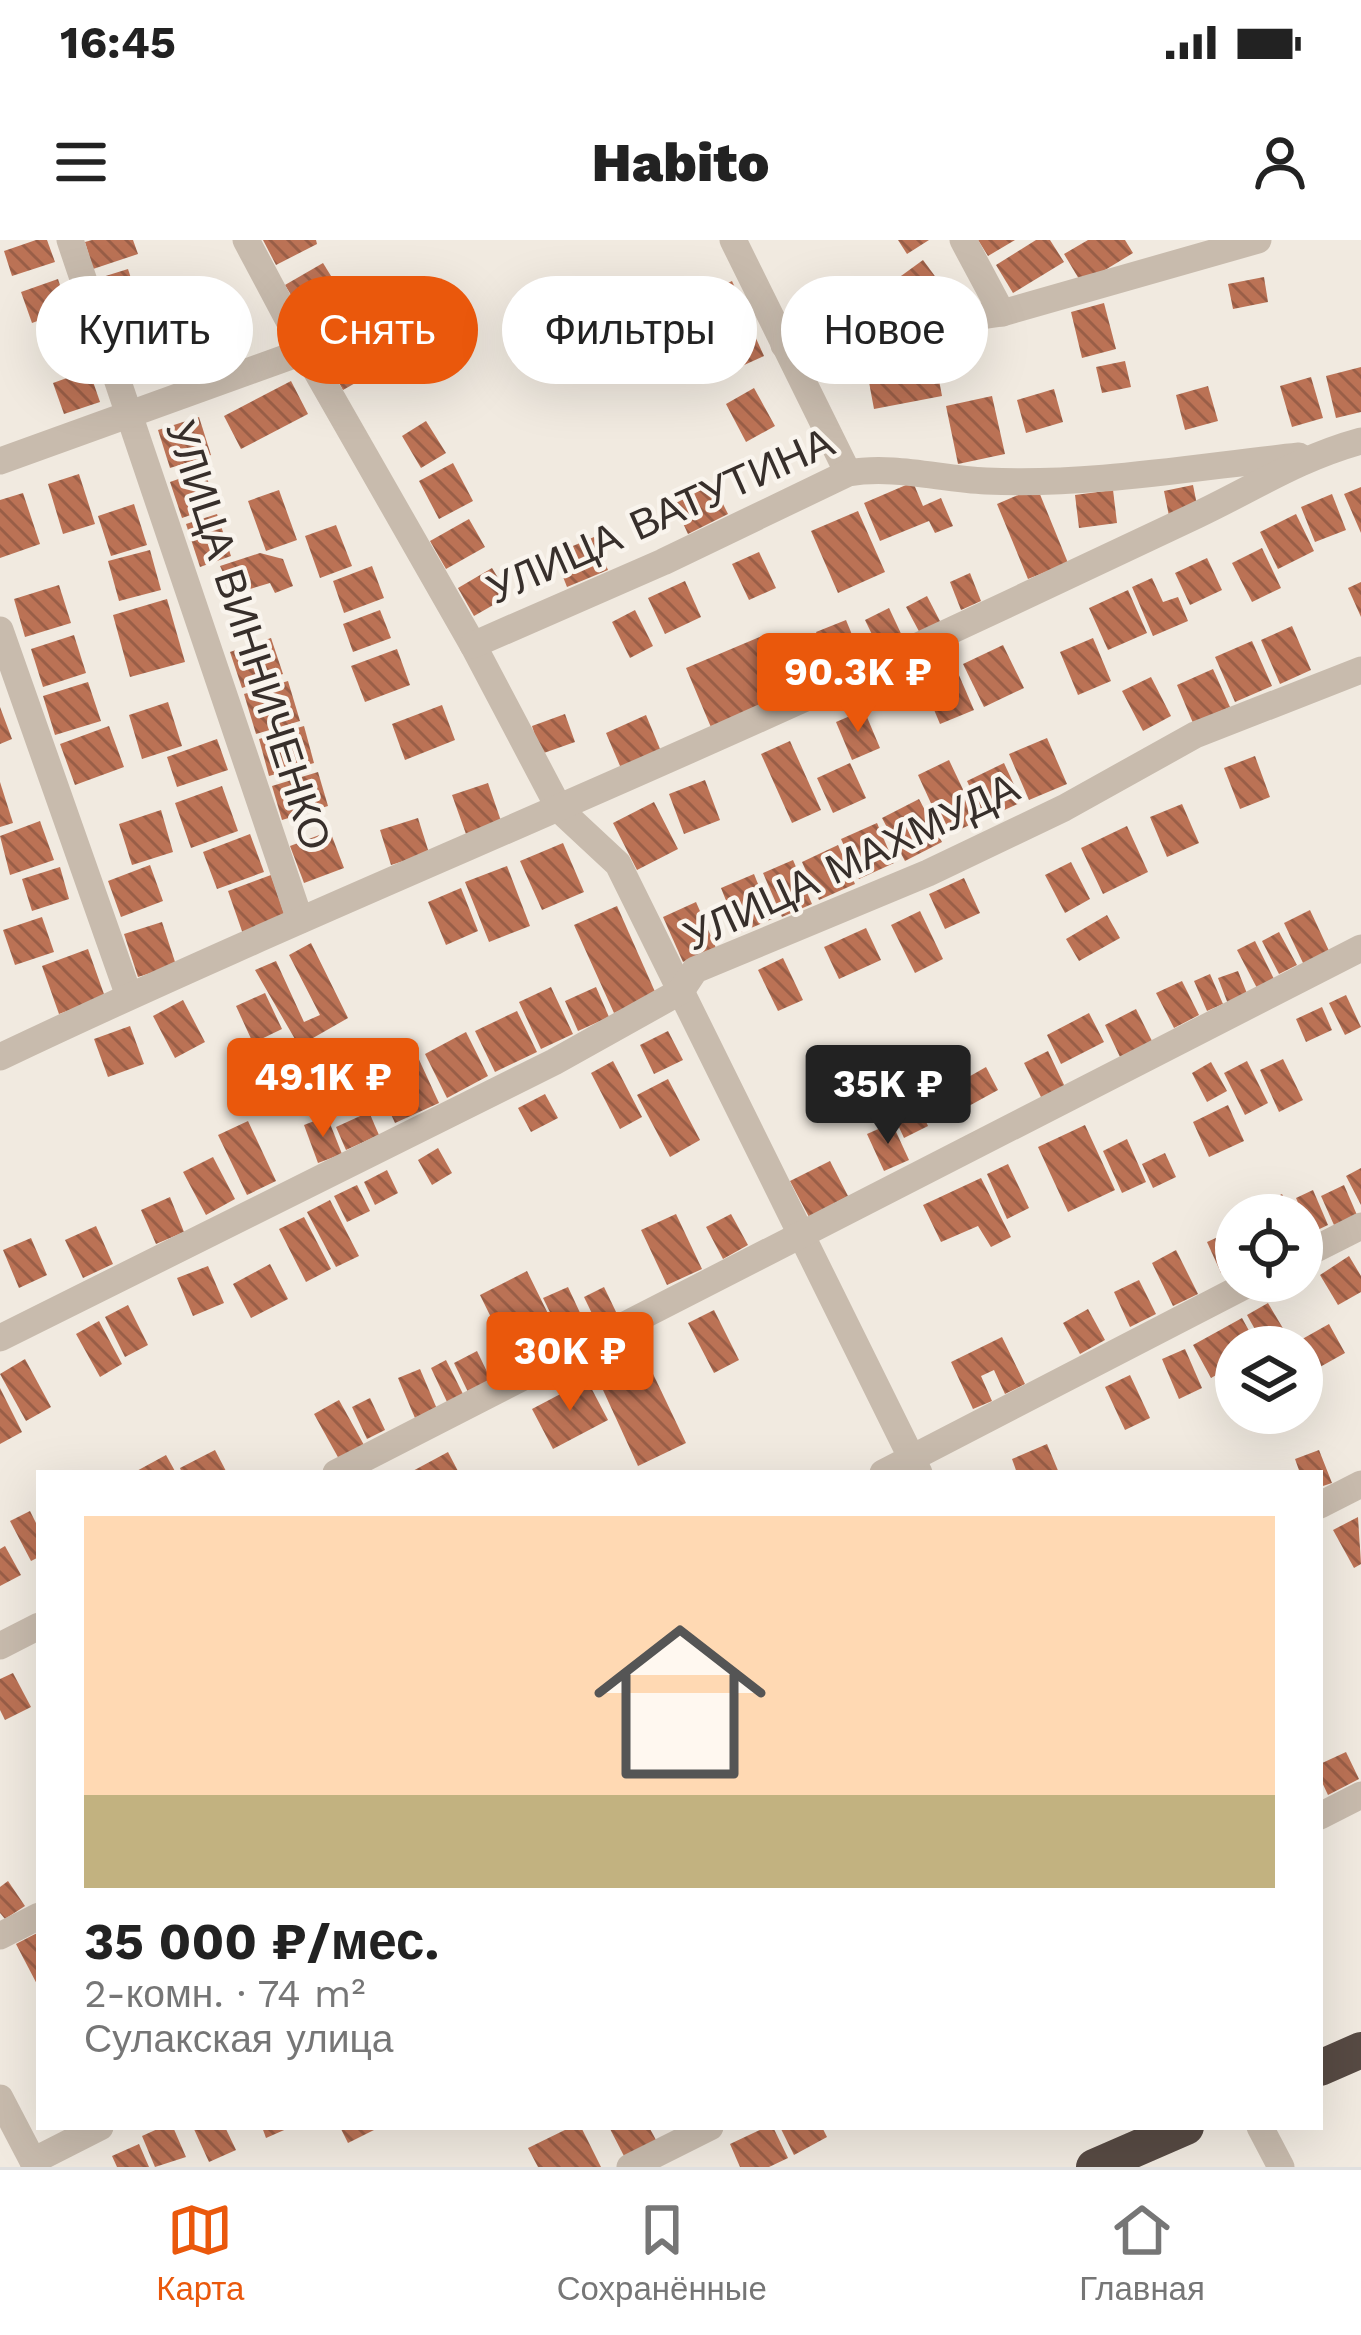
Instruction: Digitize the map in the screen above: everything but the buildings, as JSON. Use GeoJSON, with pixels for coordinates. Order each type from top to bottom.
{"type":"FeatureCollection","features":[{"type":"Feature","properties":{"kind":"highway"},"geometry":{"type":"LineString","coordinates":[[1323,2067],[1361,2050]]}},
{"type":"Feature","properties":{"kind":"highway"},"geometry":{"type":"LineString","coordinates":[[1094,2167],[1179,2130]]}},
{"type":"Feature","properties":{"kind":"street","name":"УЛИЦА ВИННИЧЕНКО"},"geometry":{"type":"LineString","coordinates":[[70,240],[300,920]]}},
{"type":"Feature","properties":{"kind":"street"},"geometry":{"type":"LineString","coordinates":[[246,240],[277,298]]}},
{"type":"Feature","properties":{"kind":"street"},"geometry":{"type":"LineString","coordinates":[[733,240],[781,339]]}},
{"type":"Feature","properties":{"kind":"street"},"geometry":{"type":"LineString","coordinates":[[963,240],[1002,313]]}},
{"type":"Feature","properties":{"kind":"street"},"geometry":{"type":"LineString","coordinates":[[1144,240],[1159,267]]}},
{"type":"Feature","properties":{"kind":"street"},"geometry":{"type":"LineString","coordinates":[[988,315],[1258,240]]}},
{"type":"Feature","properties":{"kind":"street"},"geometry":{"type":"LineString","coordinates":[[0,461],[277,361]]}},
{"type":"Feature","properties":{"kind":"street"},"geometry":{"type":"LineString","coordinates":[[324,384],[560,810],[618,864],[915,1466],[1216,1302]]}},
{"type":"Feature","properties":{"kind":"street"},"geometry":{"type":"LineString","coordinates":[[804,384],[848,473]]}},
{"type":"Feature","properties":{"kind":"street"},"geometry":{"type":"LineString","coordinates":[[0,1057],[300,920],[560,810],[1224,502],[1313,454],[1361,441]]}},
{"type":"Feature","properties":{"kind":"street","name":"УЛИЦА ВАТУТИНА"},"geometry":{"type":"LineString","coordinates":[[472,645],[663,562],[848,473],[872,469],[986,481],[1089,479],[1313,454]]}},
{"type":"Feature","properties":{"kind":"street"},"geometry":{"type":"LineString","coordinates":[[0,630],[128,996]]}},
{"type":"Feature","properties":{"kind":"street","name":"УЛИЦА МАХМУДА"},"geometry":{"type":"LineString","coordinates":[[0,1338],[458,1111],[681,992],[695,970],[928,873],[1064,808],[1195,735],[1361,670]]}},
{"type":"Feature","properties":{"kind":"street"},"geometry":{"type":"LineString","coordinates":[[342,1470],[1361,947]]}},
{"type":"Feature","properties":{"kind":"street"},"geometry":{"type":"LineString","coordinates":[[1323,1245],[1361,1226]]}},
{"type":"Feature","properties":{"kind":"street"},"geometry":{"type":"LineString","coordinates":[[1323,1503],[1361,1484]]}},
{"type":"Feature","properties":{"kind":"street"},"geometry":{"type":"LineString","coordinates":[[0,1646],[36,1628]]}},
{"type":"Feature","properties":{"kind":"street"},"geometry":{"type":"LineString","coordinates":[[1323,1814],[1361,1795]]}},
{"type":"Feature","properties":{"kind":"street"},"geometry":{"type":"LineString","coordinates":[[0,1936],[36,1918]]}},
{"type":"Feature","properties":{"kind":"street"},"geometry":{"type":"LineString","coordinates":[[0,2098],[34,2164],[95,2130]]}},
{"type":"Feature","properties":{"kind":"street"},"geometry":{"type":"LineString","coordinates":[[630,2167],[704,2130]]}},
{"type":"Feature","properties":{"kind":"street"},"geometry":{"type":"LineString","coordinates":[[1262,2130],[1281,2167]]}}]}
